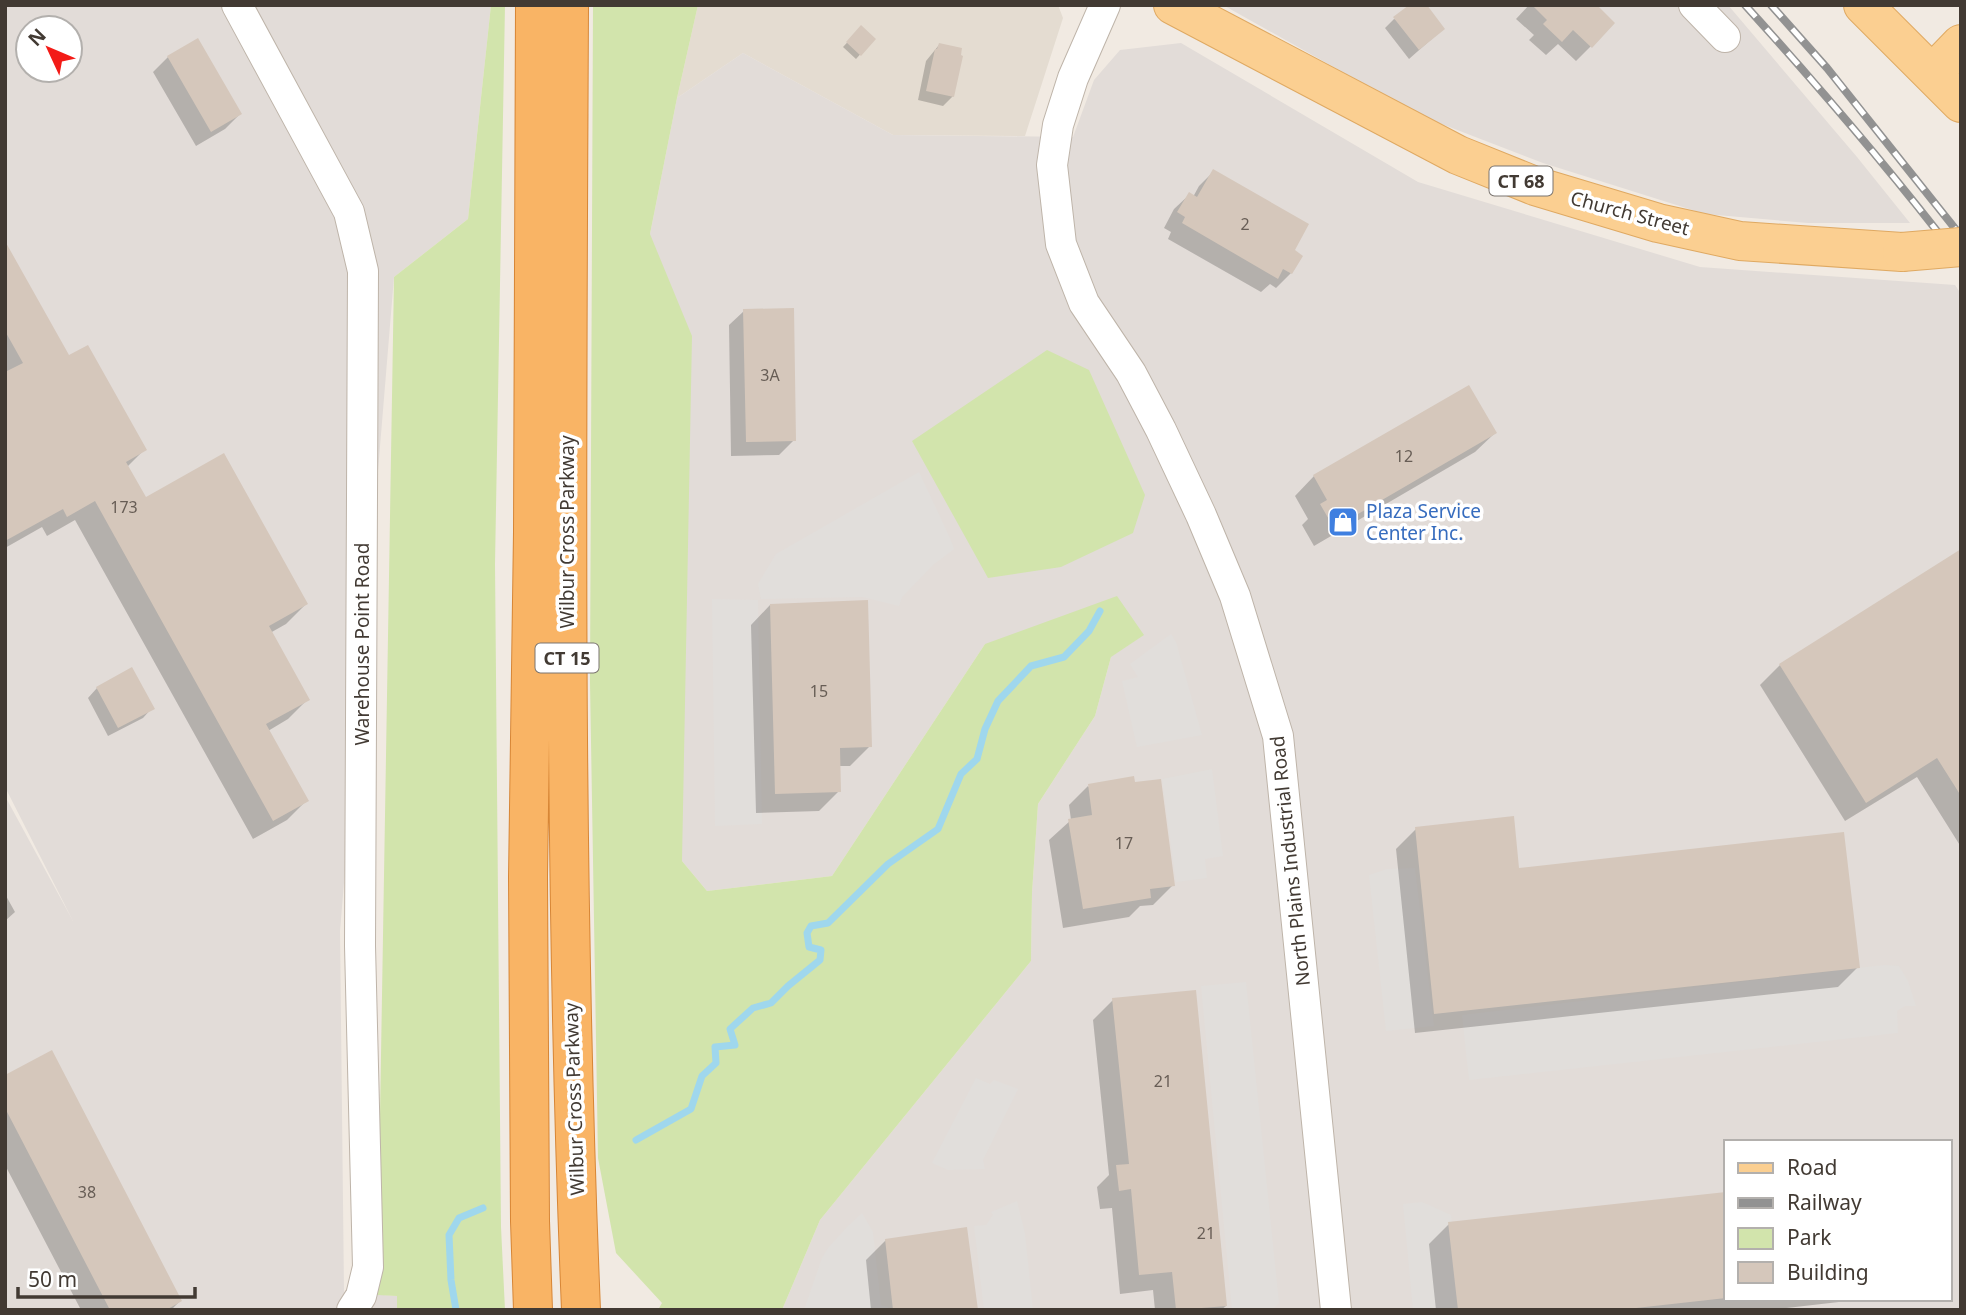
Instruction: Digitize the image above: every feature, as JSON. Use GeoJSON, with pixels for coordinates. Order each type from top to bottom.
{"type":"FeatureCollection","features":[{"type":"Feature","properties":{"kind":"highway","name":"Wilbur Cross Parkway"},"geometry":{"type":"LineString","coordinates":[[533,1310],[528,877],[533,532],[535,5]]}},
{"type":"Feature","properties":{"kind":"highway","name":"Wilbur Cross Parkway"},"geometry":{"type":"LineString","coordinates":[[569,5],[567,735],[572,1031],[581,1310]]}},
{"type":"Feature","properties":{"kind":"main road","name":"Church Street"},"geometry":{"type":"LineString","coordinates":[[1173,5],[1458,155],[1535,186],[1658,223],[1740,241],[1902,252],[1961,247]]}},
{"type":"Feature","properties":{"kind":"main road"},"geometry":{"type":"LineString","coordinates":[[1863,5],[1961,103]]}},
{"type":"Feature","properties":{"kind":"main road"},"geometry":{"type":"LineString","coordinates":[[1932,74],[1961,44]]}},
{"type":"Feature","properties":{"kind":"street","name":"Warehouse Point Road"},"geometry":{"type":"LineString","coordinates":[[237,5],[349,212],[362,271],[360,946],[368,1267],[361,1296],[352,1310]]}},
{"type":"Feature","properties":{"kind":"street","name":"North Plains Industrial Road"},"geometry":{"type":"LineString","coordinates":[[1104,5],[1073,78],[1058,125],[1052,165],[1061,244],[1084,303],[1131,373],[1201,515],[1235,597],[1278,736],[1336,1310]]}},
{"type":"Feature","properties":{"kind":"street"},"geometry":{"type":"LineString","coordinates":[[1694,5],[1725,37]]}},
{"type":"Feature","properties":{"kind":"shaded area"},"geometry":{"type":"Polygon","coordinates":[[[5,5],[491,5],[468,219],[394,277],[340,931],[344,1292],[397,1296],[397,1310],[5,1310],[5,796],[73,921],[5,787],[5,5]]]}},
{"type":"Feature","properties":{"kind":"shaded area"},"geometry":{"type":"Polygon","coordinates":[[[698,5],[1058,5],[1063,18],[1025,136],[893,135],[743,53],[677,98],[698,5]]]}},
{"type":"Feature","properties":{"kind":"shaded area"},"geometry":{"type":"Polygon","coordinates":[[[1223,5],[1728,5],[1910,223],[1808,223],[1705,214],[1543,163],[1421,116],[1223,5]]]}},
{"type":"Feature","properties":{"kind":"shaded area"},"geometry":{"type":"Polygon","coordinates":[[[1181,43],[1418,182],[1700,267],[1955,285],[1961,294],[1961,1310],[782,1310],[820,1220],[1031,961],[1038,804],[1095,716],[1111,657],[985,644],[832,876],[707,891],[682,861],[650,234],[677,98],[743,53],[893,135],[1073,137],[1094,80],[1120,50],[1181,43]]]}},
{"type":"Feature","properties":{"kind":"shaded area"},"geometry":{"type":"Polygon","coordinates":[[[919,472],[954,549],[933,565],[902,597],[899,606],[863,597],[761,599],[758,584],[776,554],[919,472]]]}},
{"type":"Feature","properties":{"kind":"shaded area"},"geometry":{"type":"Polygon","coordinates":[[[712,599],[758,600],[762,824],[715,826],[712,599]]]}},
{"type":"Feature","properties":{"kind":"shaded area"},"geometry":{"type":"Polygon","coordinates":[[[1171,634],[1176,642],[1202,735],[1137,747],[1122,681],[1138,677],[1130,664],[1171,634]]]}},
{"type":"Feature","properties":{"kind":"shaded area"},"geometry":{"type":"Polygon","coordinates":[[[1212,769],[1223,856],[1205,859],[1207,878],[1176,882],[1162,779],[1212,769]]]}},
{"type":"Feature","properties":{"kind":"shaded area"},"geometry":{"type":"Polygon","coordinates":[[[1415,868],[1434,1026],[1386,1031],[1369,875],[1387,869],[1415,868]]]}},
{"type":"Feature","properties":{"kind":"shaded area"},"geometry":{"type":"Polygon","coordinates":[[[1884,965],[1899,966],[1908,981],[1916,1006],[1905,1006],[1897,1011],[1898,1033],[1469,1080],[1462,1015],[1884,965]]]}},
{"type":"Feature","properties":{"kind":"shaded area"},"geometry":{"type":"Polygon","coordinates":[[[1246,982],[1279,1303],[1272,1310],[1232,1310],[1201,986],[1246,982]]]}},
{"type":"Feature","properties":{"kind":"shaded area"},"geometry":{"type":"Polygon","coordinates":[[[976,1078],[990,1084],[994,1080],[1018,1089],[983,1160],[985,1169],[948,1170],[932,1163],[976,1078]]]}},
{"type":"Feature","properties":{"kind":"shaded area"},"geometry":{"type":"Polygon","coordinates":[[[1017,1201],[1025,1234],[1033,1310],[984,1310],[974,1226],[986,1225],[993,1215],[991,1212],[1017,1201]]]}},
{"type":"Feature","properties":{"kind":"shaded area"},"geometry":{"type":"Polygon","coordinates":[[[1422,1202],[1451,1215],[1461,1310],[1413,1310],[1403,1204],[1422,1202]]]}},
{"type":"Feature","properties":{"kind":"shaded area"},"geometry":{"type":"Polygon","coordinates":[[[862,1213],[873,1232],[881,1305],[889,1310],[804,1310],[822,1258],[828,1248],[862,1213]]]}},
{"type":"Feature","properties":{"kind":"green space"},"geometry":{"type":"Polygon","coordinates":[[[491,5],[505,5],[495,564],[501,1227],[505,1310],[397,1310],[397,1296],[377,1295],[394,277],[468,219],[491,5]]]}},
{"type":"Feature","properties":{"kind":"green space"},"geometry":{"type":"Polygon","coordinates":[[[593,5],[698,5],[650,234],[692,336],[682,861],[707,891],[832,876],[985,644],[1117,596],[1144,635],[1111,657],[1095,716],[1038,804],[1031,961],[820,1220],[782,1310],[658,1310],[662,1303],[616,1253],[598,1158],[590,682],[593,5]]]}},
{"type":"Feature","properties":{"kind":"green space"},"geometry":{"type":"Polygon","coordinates":[[[1047,350],[1089,370],[1145,495],[1133,533],[1061,567],[988,578],[912,441],[1047,350]]]}},
{"type":"Feature","properties":{"kind":"building"},"geometry":{"type":"Polygon","coordinates":[[[1409,5],[1427,5],[1445,29],[1419,50],[1393,17],[1409,5]]]}},
{"type":"Feature","properties":{"kind":"building"},"geometry":{"type":"Polygon","coordinates":[[[1532,5],[1597,5],[1615,23],[1592,48],[1573,30],[1562,42],[1543,24],[1547,20],[1532,5]]]}},
{"type":"Feature","properties":{"kind":"building"},"geometry":{"type":"Polygon","coordinates":[[[861,25],[876,39],[861,56],[846,42],[861,25]]]}},
{"type":"Feature","properties":{"kind":"building"},"geometry":{"type":"Polygon","coordinates":[[[198,38],[242,114],[211,132],[167,56],[198,38]]]}},
{"type":"Feature","properties":{"kind":"building"},"geometry":{"type":"Polygon","coordinates":[[[939,43],[962,48],[963,56],[954,97],[926,91],[935,49],[939,43]]]}},
{"type":"Feature","properties":{"kind":"building"},"geometry":{"type":"Polygon","coordinates":[[[1213,169],[1309,224],[1295,250],[1303,256],[1292,274],[1283,269],[1278,279],[1182,223],[1185,217],[1177,212],[1189,192],[1197,197],[1213,169]]]}},
{"type":"Feature","properties":{"kind":"building"},"geometry":{"type":"Polygon","coordinates":[[[5,241],[69,355],[88,345],[147,450],[126,462],[146,497],[224,453],[308,604],[269,626],[310,700],[266,724],[309,801],[273,821],[95,501],[67,517],[63,509],[5,541],[5,372],[23,363],[5,331],[5,241]]]}},
{"type":"Feature","properties":{"kind":"building"},"geometry":{"type":"Polygon","coordinates":[[[794,308],[796,441],[746,442],[743,309],[794,308]]]}},
{"type":"Feature","properties":{"kind":"building"},"geometry":{"type":"Polygon","coordinates":[[[1469,385],[1497,433],[1334,528],[1320,504],[1327,500],[1313,475],[1469,385]]]}},
{"type":"Feature","properties":{"kind":"building"},"geometry":{"type":"Polygon","coordinates":[[[1961,549],[1961,796],[1937,758],[1866,803],[1779,664],[1961,549]]]}},
{"type":"Feature","properties":{"kind":"building"},"geometry":{"type":"Polygon","coordinates":[[[868,600],[872,747],[840,748],[841,792],[775,794],[770,604],[868,600]]]}},
{"type":"Feature","properties":{"kind":"building"},"geometry":{"type":"Polygon","coordinates":[[[132,667],[155,709],[118,728],[96,687],[132,667]]]}},
{"type":"Feature","properties":{"kind":"building"},"geometry":{"type":"Polygon","coordinates":[[[1134,776],[1135,782],[1161,779],[1175,886],[1150,889],[1151,898],[1083,909],[1068,819],[1092,815],[1088,784],[1134,776]]]}},
{"type":"Feature","properties":{"kind":"building"},"geometry":{"type":"Polygon","coordinates":[[[1514,816],[1519,868],[1844,832],[1860,968],[1434,1014],[1415,827],[1514,816]]]}},
{"type":"Feature","properties":{"kind":"building"},"geometry":{"type":"Polygon","coordinates":[[[1196,990],[1227,1306],[1176,1310],[1172,1272],[1139,1275],[1131,1189],[1119,1191],[1116,1165],[1129,1164],[1112,998],[1196,990]]]}},
{"type":"Feature","properties":{"kind":"building"},"geometry":{"type":"Polygon","coordinates":[[[52,1050],[182,1301],[166,1310],[110,1310],[5,1108],[5,1075],[52,1050]]]}},
{"type":"Feature","properties":{"kind":"building"},"geometry":{"type":"Polygon","coordinates":[[[1724,1192],[1724,1298],[1618,1310],[1458,1310],[1448,1222],[1724,1192]]]}},
{"type":"Feature","properties":{"kind":"building"},"geometry":{"type":"Polygon","coordinates":[[[967,1227],[978,1310],[893,1310],[885,1239],[967,1227]]]}},
{"type":"Feature","properties":{"kind":"waterway"},"geometry":{"type":"LineString","coordinates":[[636,1140],[691,1109],[702,1076],[716,1063],[715,1047],[735,1045],[730,1029],[753,1008],[771,1003],[820,960],[821,950],[809,947],[807,933],[811,926],[828,923],[888,864],[938,829],[961,774],[977,759],[985,729],[998,701],[1031,666],[1064,657],[1089,631],[1100,611]]}},
{"type":"Feature","properties":{"kind":"waterway"},"geometry":{"type":"LineString","coordinates":[[456,1310],[451,1280],[449,1235],[459,1218],[483,1208]]}},
{"type":"Feature","properties":{"kind":"railway"},"geometry":{"type":"LineString","coordinates":[[1745,5],[1856,131],[1961,262]]}},
{"type":"Feature","properties":{"kind":"railway"},"geometry":{"type":"LineString","coordinates":[[1771,5],[1827,68],[1961,236]]}},
{"type":"Feature","properties":{"kind":"place","name":"Plaza Service Center Inc."},"geometry":{"type":"Point","coordinates":[1343,522]}}]}
